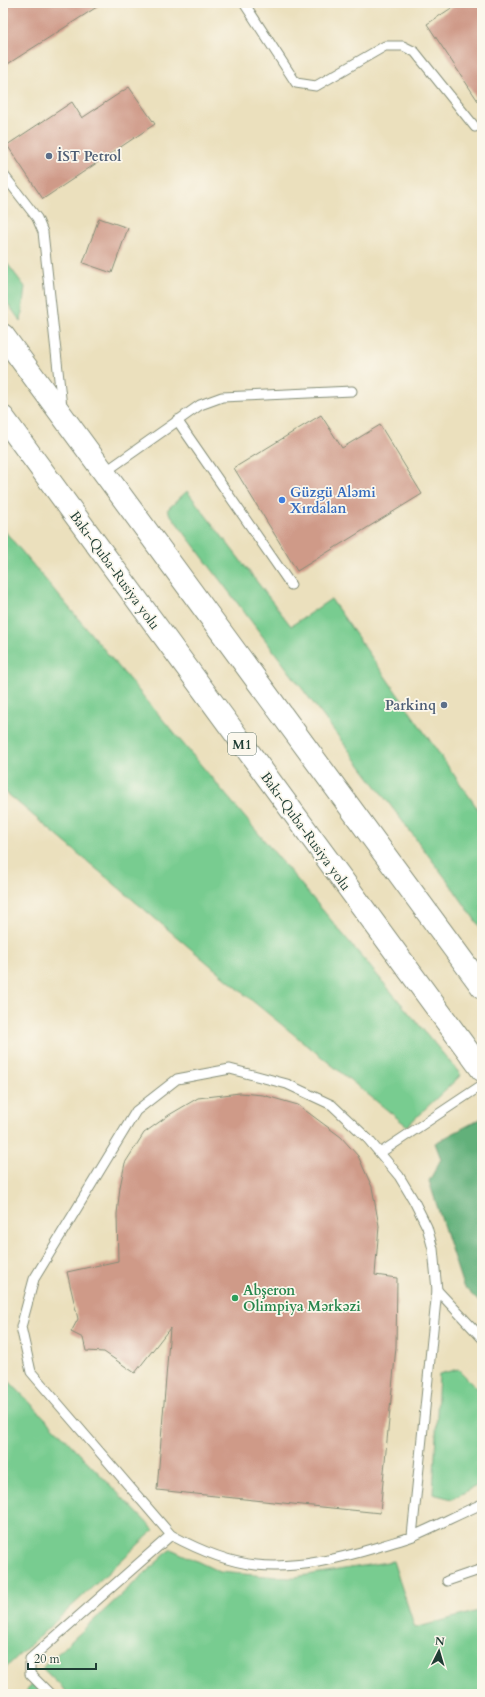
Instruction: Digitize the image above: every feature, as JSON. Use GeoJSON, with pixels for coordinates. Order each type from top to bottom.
{"type":"FeatureCollection","features":[{"type":"Feature","properties":{"kind":"highway"},"geometry":{"type":"LineString","coordinates":[[3,335],[482,987]]}},
{"type":"Feature","properties":{"kind":"highway","name":"Bakı-Quba-Rusiya yolu"},"geometry":{"type":"LineString","coordinates":[[3,417],[482,1070]]}},
{"type":"Feature","properties":{"kind":"lane"},"geometry":{"type":"LineString","coordinates":[[244,3],[296,83],[316,86],[385,46],[403,46],[415,52],[475,127]]}},
{"type":"Feature","properties":{"kind":"lane"},"geometry":{"type":"LineString","coordinates":[[3,174],[37,218],[43,232],[63,416]]}},
{"type":"Feature","properties":{"kind":"lane"},"geometry":{"type":"LineString","coordinates":[[105,472],[200,405],[222,397],[352,390]]}},
{"type":"Feature","properties":{"kind":"lane"},"geometry":{"type":"LineString","coordinates":[[177,420],[291,585]]}},
{"type":"Feature","properties":{"kind":"lane"},"geometry":{"type":"LineString","coordinates":[[412,1536],[437,1290],[433,1249],[427,1227],[414,1201],[403,1182],[380,1153],[368,1139],[332,1105],[287,1084],[230,1069],[177,1079],[136,1111],[34,1279],[21,1327],[31,1372],[171,1535],[194,1548],[228,1559],[255,1565],[285,1566],[315,1563],[348,1556],[412,1536],[482,1504]]}},
{"type":"Feature","properties":{"kind":"lane"},"geometry":{"type":"LineString","coordinates":[[380,1153],[482,1085]]}},
{"type":"Feature","properties":{"kind":"lane"},"geometry":{"type":"LineString","coordinates":[[437,1290],[482,1338]]}},
{"type":"Feature","properties":{"kind":"lane"},"geometry":{"type":"LineString","coordinates":[[50,1694],[30,1674],[30,1659],[171,1535]]}},
{"type":"Feature","properties":{"kind":"lane"},"geometry":{"type":"LineString","coordinates":[[447,1581],[482,1569]]}},
{"type":"Feature","properties":{"kind":"green space"},"geometry":{"type":"Polygon","coordinates":[[[3,258],[25,287],[21,322],[3,297],[3,258]]]}},
{"type":"Feature","properties":{"kind":"green space"},"geometry":{"type":"Polygon","coordinates":[[[187,491],[291,626],[331,599],[480,812],[482,817],[482,930],[450,884],[167,510],[187,491]]]}},
{"type":"Feature","properties":{"kind":"green space"},"geometry":{"type":"Polygon","coordinates":[[[3,529],[461,1075],[407,1126],[255,1003],[3,790],[3,529]]]}},
{"type":"Feature","properties":{"kind":"green space"},"geometry":{"type":"Polygon","coordinates":[[[482,1118],[482,1305],[463,1286],[429,1181],[441,1159],[435,1143],[482,1118]]]}},
{"type":"Feature","properties":{"kind":"green space"},"geometry":{"type":"Polygon","coordinates":[[[458,1369],[482,1393],[482,1483],[452,1499],[433,1494],[439,1374],[458,1369]]]}},
{"type":"Feature","properties":{"kind":"green space"},"geometry":{"type":"Polygon","coordinates":[[[3,1375],[154,1530],[3,1670],[3,1375]]]}},
{"type":"Feature","properties":{"kind":"green space"},"geometry":{"type":"Polygon","coordinates":[[[171,1549],[220,1572],[289,1578],[393,1561],[415,1628],[482,1610],[482,1694],[69,1694],[42,1668],[171,1549]]]}},
{"type":"Feature","properties":{"kind":"green space"},"geometry":{"type":"Polygon","coordinates":[[[33,1684],[43,1694],[23,1694],[33,1684]]]}},
{"type":"Feature","properties":{"kind":"building"},"geometry":{"type":"Polygon","coordinates":[[[3,3],[103,3],[3,67],[3,3]]]}},
{"type":"Feature","properties":{"kind":"building"},"geometry":{"type":"Polygon","coordinates":[[[459,3],[482,3],[482,107],[427,24],[459,3]]]}},
{"type":"Feature","properties":{"kind":"building"},"geometry":{"type":"Polygon","coordinates":[[[129,87],[155,124],[43,199],[7,145],[72,102],[82,118],[129,87]]]}},
{"type":"Feature","properties":{"kind":"building"},"geometry":{"type":"Polygon","coordinates":[[[99,218],[128,228],[112,273],[83,263],[99,218]]]}},
{"type":"Feature","properties":{"kind":"building"},"geometry":{"type":"Polygon","coordinates":[[[321,415],[342,448],[380,425],[422,494],[297,571],[234,468],[321,415]]]}},
{"type":"Feature","properties":{"kind":"building","name":"Abşeron Olimpiya Mərkəzi"},"geometry":{"type":"Polygon","coordinates":[[[240,1093],[263,1095],[298,1105],[341,1137],[358,1156],[372,1187],[379,1226],[375,1275],[397,1278],[396,1347],[380,1513],[157,1490],[170,1328],[135,1373],[104,1352],[86,1351],[83,1338],[71,1332],[78,1319],[67,1272],[118,1261],[117,1214],[120,1187],[125,1163],[144,1133],[169,1115],[198,1098],[240,1093]]]}},
{"type":"Feature","properties":{"kind":"place","name":"İST Petrol"},"geometry":{"type":"Point","coordinates":[49,156]}},
{"type":"Feature","properties":{"kind":"place","name":"Güzgü Aləmi Xırdalan"},"geometry":{"type":"Point","coordinates":[282,500]}},
{"type":"Feature","properties":{"kind":"place","name":"Parkinq"},"geometry":{"type":"Point","coordinates":[444,705]}},
{"type":"Feature","properties":{"kind":"place","name":"Abşeron Olimpiya Mərkəzi"},"geometry":{"type":"Point","coordinates":[235,1298]}}]}
